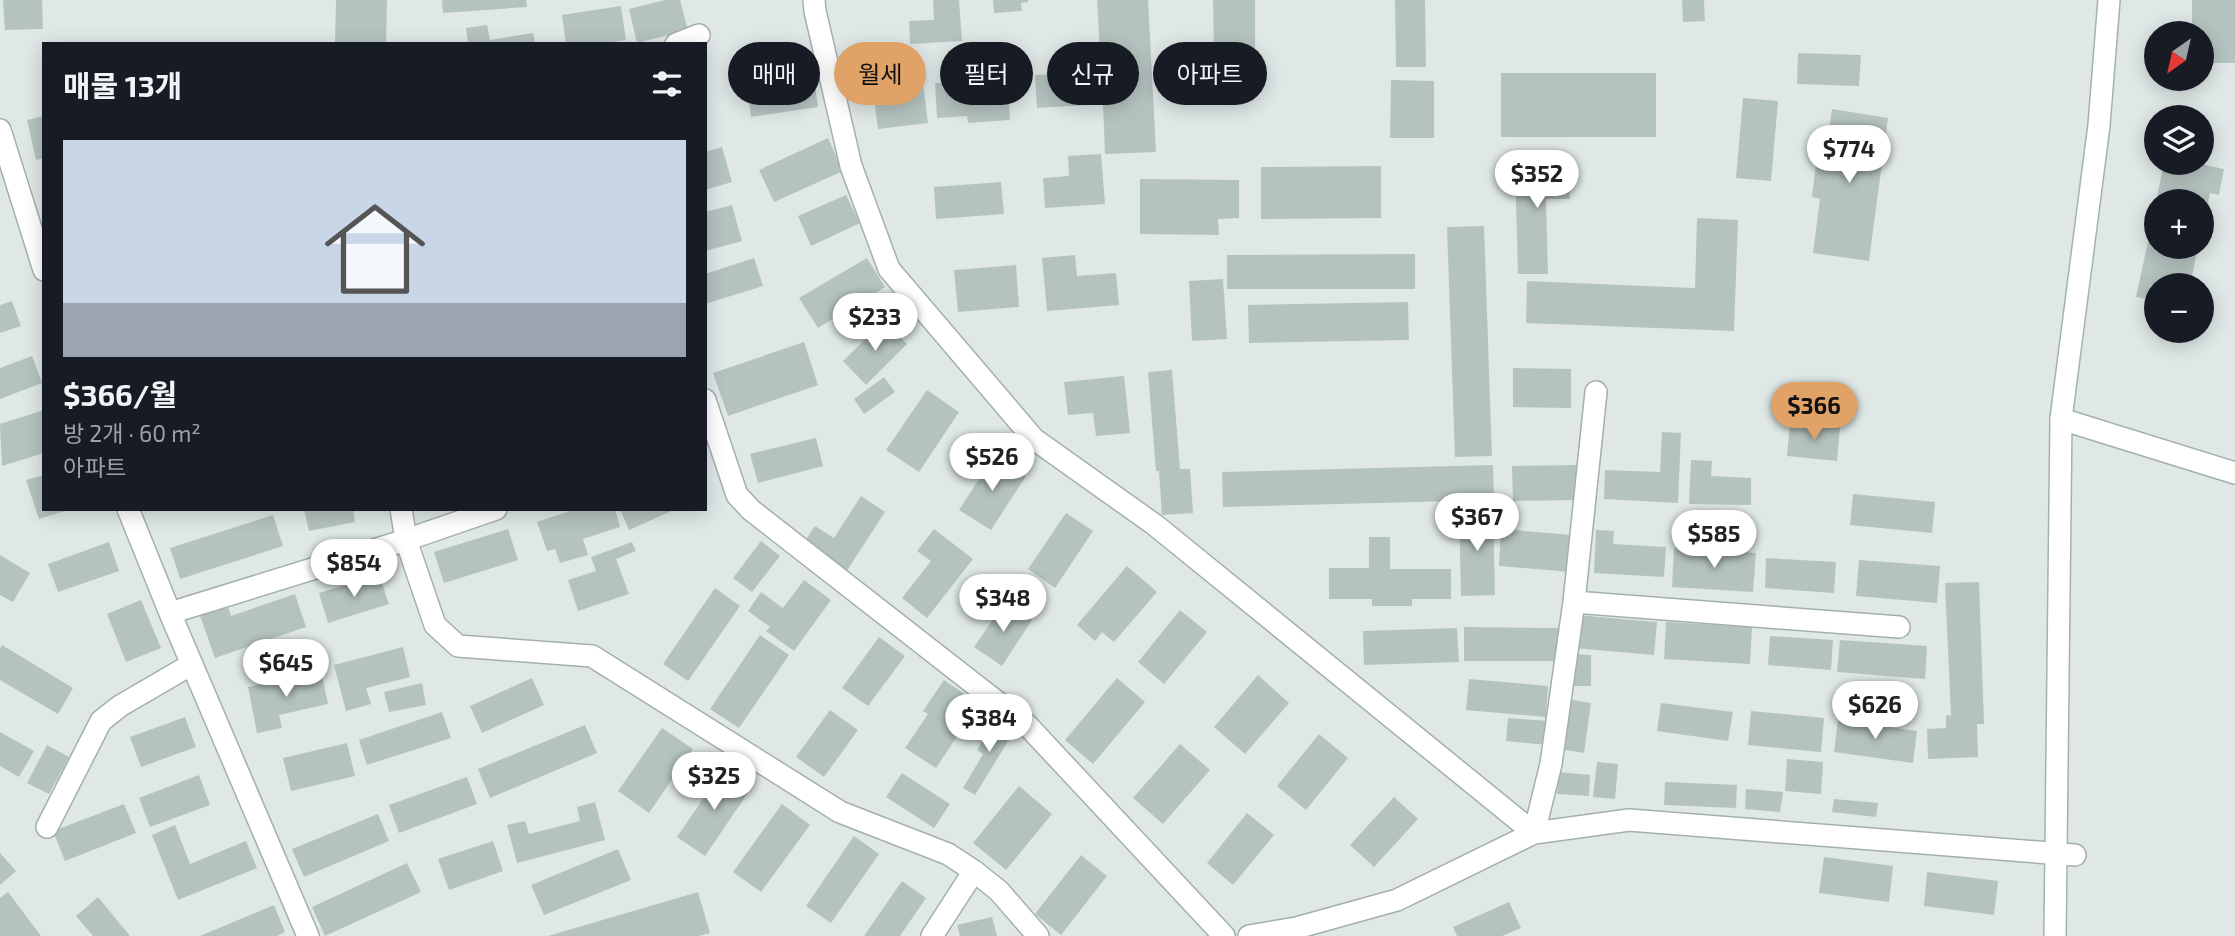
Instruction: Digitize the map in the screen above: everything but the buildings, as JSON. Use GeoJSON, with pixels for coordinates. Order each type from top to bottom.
{"type":"FeatureCollection","features":[{"type":"Feature","properties":{"kind":"street"},"geometry":{"type":"LineString","coordinates":[[814,0],[851,166],[889,269],[1034,439],[1155,525],[1534,833]]}},
{"type":"Feature","properties":{"kind":"street"},"geometry":{"type":"LineString","coordinates":[[2055,936],[2062,419],[2099,125],[2109,0]]}},
{"type":"Feature","properties":{"kind":"street"},"geometry":{"type":"LineString","coordinates":[[681,42],[699,35]]}},
{"type":"Feature","properties":{"kind":"street"},"geometry":{"type":"LineString","coordinates":[[0,130],[42,264]]}},
{"type":"Feature","properties":{"kind":"street"},"geometry":{"type":"LineString","coordinates":[[1534,833],[1551,764],[1574,602],[1596,392]]}},
{"type":"Feature","properties":{"kind":"street"},"geometry":{"type":"LineString","coordinates":[[707,414],[710,435],[737,495],[751,510],[1028,726],[1224,936]]}},
{"type":"Feature","properties":{"kind":"street"},"geometry":{"type":"LineString","coordinates":[[2062,419],[2235,473]]}},
{"type":"Feature","properties":{"kind":"street"},"geometry":{"type":"LineString","coordinates":[[129,511],[308,936]]}},
{"type":"Feature","properties":{"kind":"street"},"geometry":{"type":"LineString","coordinates":[[401,511],[406,540],[435,625],[458,646],[592,656],[840,812],[947,854],[999,891],[1038,936]]}},
{"type":"Feature","properties":{"kind":"street"},"geometry":{"type":"LineString","coordinates":[[170,613],[490,511]]}},
{"type":"Feature","properties":{"kind":"street"},"geometry":{"type":"LineString","coordinates":[[1574,602],[1899,627]]}},
{"type":"Feature","properties":{"kind":"street"},"geometry":{"type":"LineString","coordinates":[[47,827],[101,721],[120,706],[192,664]]}},
{"type":"Feature","properties":{"kind":"street"},"geometry":{"type":"LineString","coordinates":[[1249,936],[1298,932],[1397,900],[1534,833],[1629,820],[2075,855]]}},
{"type":"Feature","properties":{"kind":"street"},"geometry":{"type":"LineString","coordinates":[[932,936],[974,871]]}}]}
